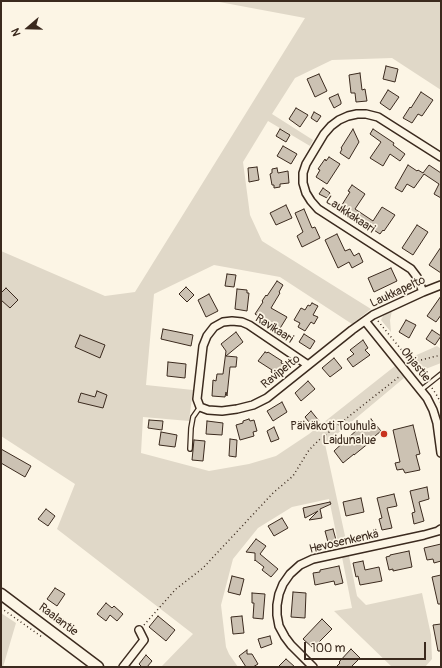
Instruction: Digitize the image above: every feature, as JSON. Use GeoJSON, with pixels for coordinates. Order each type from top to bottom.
{"type":"FeatureCollection","features":[{"type":"Feature","properties":{"kind":"street","name":"Laukkakaari"},"geometry":{"type":"LineString","coordinates":[[423,292],[417,277],[411,269],[318,209],[306,193],[303,183],[303,173],[306,164],[324,134],[331,126],[339,120],[358,114],[378,117],[441,157]]}},
{"type":"Feature","properties":{"kind":"street","name":"Laukkapelto"},"geometry":{"type":"LineString","coordinates":[[365,321],[373,315],[441,285]]}},
{"type":"Feature","properties":{"kind":"street","name":"Ravipelto"},"geometry":{"type":"LineString","coordinates":[[200,407],[208,410],[222,411],[237,409],[253,405],[267,398],[365,321]]}},
{"type":"Feature","properties":{"kind":"street","name":"Ohjastie"},"geometry":{"type":"LineString","coordinates":[[365,321],[427,398],[437,423],[441,453]]}},
{"type":"Feature","properties":{"kind":"street","name":"Ravikaari"},"geometry":{"type":"LineString","coordinates":[[200,407],[197,399],[203,346],[207,336],[214,327],[223,322],[242,322],[249,325],[308,365]]}},
{"type":"Feature","properties":{"kind":"street","name":"Hevosenkenkä"},"geometry":{"type":"LineString","coordinates":[[313,667],[291,646],[284,637],[279,626],[277,605],[279,594],[283,584],[290,574],[300,565],[313,559],[424,535],[441,529]]}},
{"type":"Feature","properties":{"kind":"street","name":"Raalantie"},"geometry":{"type":"LineString","coordinates":[[1,594],[98,667]]}},
{"type":"Feature","properties":{"kind":"street"},"geometry":{"type":"LineString","coordinates":[[124,667],[144,640],[140,630]]}},
{"type":"Feature","properties":{"kind":"lane"},"geometry":{"type":"LineString","coordinates":[[421,390],[441,374]]}},
{"type":"Feature","properties":{"kind":"lane"},"geometry":{"type":"LineString","coordinates":[[190,449],[193,417],[200,407]]}},
{"type":"Feature","properties":{"kind":"path"},"geometry":{"type":"LineString","coordinates":[[373,315],[428,383],[441,404]]}},
{"type":"Feature","properties":{"kind":"path"},"geometry":{"type":"LineString","coordinates":[[140,630],[176,589],[203,568],[273,493],[293,476],[309,450],[319,440],[417,361],[441,355]]}},
{"type":"Feature","properties":{"kind":"path"},"geometry":{"type":"LineString","coordinates":[[1,608],[43,638]]}},
{"type":"Feature","properties":{"kind":"shaded area"},"geometry":{"type":"Polygon","coordinates":[[[214,1],[441,1],[441,90],[392,58],[332,60],[295,78],[272,114],[313,140],[310,146],[268,121],[243,162],[250,215],[262,241],[371,309],[352,324],[280,277],[214,265],[154,294],[146,385],[193,390],[189,421],[143,417],[141,453],[209,471],[249,464],[276,456],[309,434],[395,366],[404,378],[325,444],[347,545],[339,547],[329,499],[292,507],[258,528],[233,559],[221,605],[226,647],[238,667],[161,667],[193,634],[57,529],[75,484],[1,436],[1,251],[105,296],[135,292],[305,18],[214,1]]]}},
{"type":"Feature","properties":{"kind":"shaded area"},"geometry":{"type":"Polygon","coordinates":[[[392,311],[390,320],[391,332],[381,320],[383,316],[392,311]]]}},
{"type":"Feature","properties":{"kind":"shaded area"},"geometry":{"type":"Polygon","coordinates":[[[437,346],[441,349],[441,363],[423,370],[412,357],[437,346]]]}},
{"type":"Feature","properties":{"kind":"shaded area"},"geometry":{"type":"Polygon","coordinates":[[[349,556],[357,596],[366,605],[422,593],[431,635],[432,659],[425,667],[392,667],[334,611],[352,608],[342,557],[349,556]]]}},
{"type":"Feature","properties":{"kind":"shaded area"},"geometry":{"type":"Polygon","coordinates":[[[1,613],[16,623],[3,667],[1,667],[1,613]]]}},
{"type":"Feature","properties":{"kind":"building"},"geometry":{"type":"Polygon","coordinates":[[[386,66],[398,69],[395,82],[383,79],[386,66]]]}},
{"type":"Feature","properties":{"kind":"building"},"geometry":{"type":"Polygon","coordinates":[[[360,73],[362,90],[365,89],[367,101],[356,102],[355,93],[351,93],[349,75],[360,73]]]}},
{"type":"Feature","properties":{"kind":"building"},"geometry":{"type":"Polygon","coordinates":[[[319,74],[327,91],[315,97],[307,79],[319,74]]]}},
{"type":"Feature","properties":{"kind":"building"},"geometry":{"type":"Polygon","coordinates":[[[388,90],[399,97],[390,110],[380,103],[388,90]]]}},
{"type":"Feature","properties":{"kind":"building"},"geometry":{"type":"Polygon","coordinates":[[[421,92],[433,100],[422,116],[418,114],[412,123],[403,118],[421,92]]]}},
{"type":"Feature","properties":{"kind":"building"},"geometry":{"type":"Polygon","coordinates":[[[338,94],[341,104],[334,108],[329,98],[338,94]]]}},
{"type":"Feature","properties":{"kind":"building"},"geometry":{"type":"Polygon","coordinates":[[[296,108],[308,115],[300,127],[289,119],[296,108]]]}},
{"type":"Feature","properties":{"kind":"building"},"geometry":{"type":"Polygon","coordinates":[[[314,112],[321,116],[317,122],[311,118],[314,112]]]}},
{"type":"Feature","properties":{"kind":"building"},"geometry":{"type":"Polygon","coordinates":[[[280,129],[290,135],[286,142],[276,136],[280,129]]]}},
{"type":"Feature","properties":{"kind":"building"},"geometry":{"type":"Polygon","coordinates":[[[353,129],[359,142],[349,159],[340,153],[341,148],[353,129]]]}},
{"type":"Feature","properties":{"kind":"building"},"geometry":{"type":"Polygon","coordinates":[[[373,129],[394,143],[393,145],[405,154],[400,161],[390,154],[383,166],[370,158],[381,142],[370,134],[373,129]]]}},
{"type":"Feature","properties":{"kind":"building"},"geometry":{"type":"Polygon","coordinates":[[[283,146],[297,154],[291,164],[277,156],[283,146]]]}},
{"type":"Feature","properties":{"kind":"building"},"geometry":{"type":"Polygon","coordinates":[[[329,157],[340,164],[327,184],[316,177],[320,170],[318,169],[325,159],[326,161],[329,157]]]}},
{"type":"Feature","properties":{"kind":"building"},"geometry":{"type":"Polygon","coordinates":[[[408,165],[423,173],[429,165],[441,173],[441,198],[434,194],[439,184],[424,174],[414,188],[407,184],[402,192],[395,188],[408,165]]]}},
{"type":"Feature","properties":{"kind":"building"},"geometry":{"type":"Polygon","coordinates":[[[257,167],[259,180],[249,182],[248,168],[257,167]]]}},
{"type":"Feature","properties":{"kind":"building"},"geometry":{"type":"Polygon","coordinates":[[[277,168],[278,173],[288,171],[289,183],[280,184],[280,187],[274,188],[270,174],[272,173],[272,169],[277,168]]]}},
{"type":"Feature","properties":{"kind":"building"},"geometry":{"type":"Polygon","coordinates":[[[352,185],[365,194],[355,209],[373,221],[382,207],[395,215],[384,231],[383,230],[380,234],[340,208],[350,192],[348,191],[352,185]]]}},
{"type":"Feature","properties":{"kind":"building"},"geometry":{"type":"Polygon","coordinates":[[[323,188],[330,193],[327,198],[319,194],[323,188]]]}},
{"type":"Feature","properties":{"kind":"building"},"geometry":{"type":"Polygon","coordinates":[[[286,205],[292,218],[276,225],[270,213],[286,205]]]}},
{"type":"Feature","properties":{"kind":"building"},"geometry":{"type":"Polygon","coordinates":[[[304,209],[312,228],[315,227],[320,238],[302,247],[297,236],[303,232],[295,213],[304,209]]]}},
{"type":"Feature","properties":{"kind":"building"},"geometry":{"type":"Polygon","coordinates":[[[417,225],[428,232],[413,255],[402,248],[417,225]]]}},
{"type":"Feature","properties":{"kind":"building"},"geometry":{"type":"Polygon","coordinates":[[[337,234],[345,251],[350,249],[354,256],[359,253],[363,262],[352,268],[349,262],[338,268],[325,240],[337,234]]]}},
{"type":"Feature","properties":{"kind":"building"},"geometry":{"type":"Polygon","coordinates":[[[441,247],[441,273],[429,265],[441,247]]]}},
{"type":"Feature","properties":{"kind":"building"},"geometry":{"type":"Polygon","coordinates":[[[391,268],[397,281],[374,292],[368,278],[391,268]]]}},
{"type":"Feature","properties":{"kind":"building"},"geometry":{"type":"Polygon","coordinates":[[[227,274],[236,275],[234,287],[225,286],[227,274]]]}},
{"type":"Feature","properties":{"kind":"building"},"geometry":{"type":"Polygon","coordinates":[[[277,281],[283,285],[271,308],[287,317],[279,330],[255,314],[266,295],[267,296],[277,281]]]}},
{"type":"Feature","properties":{"kind":"building"},"geometry":{"type":"Polygon","coordinates":[[[186,287],[194,295],[187,302],[179,294],[186,287]]]}},
{"type":"Feature","properties":{"kind":"building"},"geometry":{"type":"Polygon","coordinates":[[[6,288],[18,300],[10,308],[1,300],[1,293],[6,288]]]}},
{"type":"Feature","properties":{"kind":"building"},"geometry":{"type":"Polygon","coordinates":[[[237,289],[247,290],[247,293],[249,293],[247,311],[235,309],[237,289]]]}},
{"type":"Feature","properties":{"kind":"building"},"geometry":{"type":"Polygon","coordinates":[[[209,294],[218,311],[206,317],[198,300],[209,294]]]}},
{"type":"Feature","properties":{"kind":"building"},"geometry":{"type":"Polygon","coordinates":[[[441,296],[441,315],[436,322],[427,316],[441,296]]]}},
{"type":"Feature","properties":{"kind":"building"},"geometry":{"type":"Polygon","coordinates":[[[312,303],[318,306],[313,315],[318,317],[314,324],[311,322],[305,331],[298,327],[300,323],[294,320],[301,308],[305,310],[308,305],[310,306],[312,303]]]}},
{"type":"Feature","properties":{"kind":"building"},"geometry":{"type":"Polygon","coordinates":[[[406,320],[416,325],[409,338],[399,332],[406,320]]]}},
{"type":"Feature","properties":{"kind":"building"},"geometry":{"type":"Polygon","coordinates":[[[163,329],[193,335],[191,346],[161,339],[163,329]]]}},
{"type":"Feature","properties":{"kind":"building"},"geometry":{"type":"Polygon","coordinates":[[[432,330],[441,336],[435,345],[426,339],[432,330]]]}},
{"type":"Feature","properties":{"kind":"building"},"geometry":{"type":"Polygon","coordinates":[[[236,332],[243,342],[226,356],[237,357],[236,367],[230,367],[227,396],[226,392],[225,397],[212,396],[213,380],[216,381],[217,374],[223,374],[226,351],[221,344],[236,332]]]}},
{"type":"Feature","properties":{"kind":"building"},"geometry":{"type":"Polygon","coordinates":[[[304,334],[315,341],[310,349],[299,342],[304,334]]]}},
{"type":"Feature","properties":{"kind":"building"},"geometry":{"type":"Polygon","coordinates":[[[80,335],[105,345],[100,358],[75,347],[80,335]]]}},
{"type":"Feature","properties":{"kind":"building"},"geometry":{"type":"Polygon","coordinates":[[[363,340],[368,348],[365,350],[370,355],[353,367],[347,359],[354,354],[350,350],[363,340]]]}},
{"type":"Feature","properties":{"kind":"building"},"geometry":{"type":"Polygon","coordinates":[[[265,352],[268,352],[282,361],[281,363],[286,365],[278,377],[271,372],[272,370],[258,361],[265,352]]]}},
{"type":"Feature","properties":{"kind":"building"},"geometry":{"type":"Polygon","coordinates":[[[334,358],[342,368],[330,377],[322,368],[334,358]]]}},
{"type":"Feature","properties":{"kind":"building"},"geometry":{"type":"Polygon","coordinates":[[[168,362],[186,364],[185,378],[167,376],[168,362]]]}},
{"type":"Feature","properties":{"kind":"building"},"geometry":{"type":"Polygon","coordinates":[[[308,381],[315,389],[301,401],[295,393],[308,381]]]}},
{"type":"Feature","properties":{"kind":"building"},"geometry":{"type":"Polygon","coordinates":[[[97,391],[107,395],[103,408],[78,402],[81,393],[95,397],[97,391]]]}},
{"type":"Feature","properties":{"kind":"building"},"geometry":{"type":"Polygon","coordinates":[[[282,402],[287,412],[273,421],[267,411],[282,402]]]}},
{"type":"Feature","properties":{"kind":"building"},"geometry":{"type":"Polygon","coordinates":[[[311,411],[319,421],[313,427],[305,417],[311,411]]]}},
{"type":"Feature","properties":{"kind":"building"},"geometry":{"type":"Polygon","coordinates":[[[249,419],[250,421],[254,420],[257,431],[253,432],[254,436],[240,440],[236,425],[249,419]]]}},
{"type":"Feature","properties":{"kind":"building"},"geometry":{"type":"Polygon","coordinates":[[[371,419],[381,431],[369,441],[370,442],[343,463],[334,451],[371,419]]]}},
{"type":"Feature","properties":{"kind":"building"},"geometry":{"type":"Polygon","coordinates":[[[149,420],[163,421],[162,430],[148,428],[149,420]]]}},
{"type":"Feature","properties":{"kind":"building"},"geometry":{"type":"Polygon","coordinates":[[[207,421],[223,423],[222,435],[206,434],[207,421]]]}},
{"type":"Feature","properties":{"kind":"building"},"geometry":{"type":"Polygon","coordinates":[[[413,425],[420,454],[416,455],[420,470],[405,473],[403,469],[397,470],[395,463],[400,462],[393,430],[413,425]]]}},
{"type":"Feature","properties":{"kind":"building"},"geometry":{"type":"Polygon","coordinates":[[[274,427],[279,439],[271,442],[267,431],[274,427]]]}},
{"type":"Feature","properties":{"kind":"building"},"geometry":{"type":"Polygon","coordinates":[[[161,432],[177,435],[175,447],[159,445],[161,432]]]}},
{"type":"Feature","properties":{"kind":"building"},"geometry":{"type":"Polygon","coordinates":[[[230,439],[237,440],[236,457],[229,456],[230,439]]]}},
{"type":"Feature","properties":{"kind":"building"},"geometry":{"type":"Polygon","coordinates":[[[194,440],[205,441],[203,461],[192,460],[194,440]]]}},
{"type":"Feature","properties":{"kind":"building"},"geometry":{"type":"Polygon","coordinates":[[[1,449],[31,466],[25,477],[1,463],[1,449]]]}},
{"type":"Feature","properties":{"kind":"building"},"geometry":{"type":"Polygon","coordinates":[[[427,487],[429,499],[419,502],[424,521],[414,524],[412,513],[415,512],[410,491],[427,487]]]}},
{"type":"Feature","properties":{"kind":"building"},"geometry":{"type":"Polygon","coordinates":[[[394,494],[397,506],[387,508],[392,528],[382,530],[379,519],[382,518],[377,498],[394,494]]]}},
{"type":"Feature","properties":{"kind":"building"},"geometry":{"type":"Polygon","coordinates":[[[361,498],[364,512],[346,516],[343,502],[361,498]]]}},
{"type":"Feature","properties":{"kind":"building"},"geometry":{"type":"Polygon","coordinates":[[[330,502],[331,504],[320,509],[322,518],[309,520],[318,511],[305,518],[303,508],[330,502]]]}},
{"type":"Feature","properties":{"kind":"building"},"geometry":{"type":"Polygon","coordinates":[[[46,509],[55,516],[48,526],[38,519],[46,509]]]}},
{"type":"Feature","properties":{"kind":"building"},"geometry":{"type":"Polygon","coordinates":[[[282,518],[288,528],[274,536],[268,526],[282,518]]]}},
{"type":"Feature","properties":{"kind":"building"},"geometry":{"type":"Polygon","coordinates":[[[333,529],[336,540],[328,542],[325,531],[333,529]]]}},
{"type":"Feature","properties":{"kind":"building"},"geometry":{"type":"Polygon","coordinates":[[[256,539],[266,546],[260,554],[278,569],[271,577],[262,570],[264,567],[255,560],[255,553],[246,552],[256,539]]]}},
{"type":"Feature","properties":{"kind":"building"},"geometry":{"type":"Polygon","coordinates":[[[441,544],[441,561],[434,563],[433,559],[427,560],[424,548],[441,544]]]}},
{"type":"Feature","properties":{"kind":"building"},"geometry":{"type":"Polygon","coordinates":[[[409,551],[412,567],[393,571],[393,569],[389,570],[386,557],[409,551]]]}},
{"type":"Feature","properties":{"kind":"building"},"geometry":{"type":"Polygon","coordinates":[[[363,561],[365,570],[379,567],[382,581],[360,585],[358,576],[356,577],[353,563],[363,561]]]}},
{"type":"Feature","properties":{"kind":"building"},"geometry":{"type":"Polygon","coordinates":[[[339,566],[343,583],[335,585],[334,581],[315,585],[313,573],[339,566]]]}},
{"type":"Feature","properties":{"kind":"building"},"geometry":{"type":"Polygon","coordinates":[[[441,575],[441,604],[438,604],[432,577],[441,575]]]}},
{"type":"Feature","properties":{"kind":"building"},"geometry":{"type":"Polygon","coordinates":[[[232,576],[244,579],[240,595],[228,592],[232,576]]]}},
{"type":"Feature","properties":{"kind":"building"},"geometry":{"type":"Polygon","coordinates":[[[55,588],[65,594],[57,606],[47,599],[55,588]]]}},
{"type":"Feature","properties":{"kind":"building"},"geometry":{"type":"Polygon","coordinates":[[[293,592],[306,593],[305,618],[291,617],[293,592]]]}},
{"type":"Feature","properties":{"kind":"building"},"geometry":{"type":"Polygon","coordinates":[[[252,593],[265,594],[263,619],[253,618],[254,603],[252,603],[252,593]]]}},
{"type":"Feature","properties":{"kind":"building"},"geometry":{"type":"Polygon","coordinates":[[[106,603],[112,608],[114,606],[123,614],[117,621],[110,615],[106,621],[97,614],[106,603]]]}},
{"type":"Feature","properties":{"kind":"building"},"geometry":{"type":"Polygon","coordinates":[[[158,616],[175,630],[166,641],[149,627],[158,616]]]}},
{"type":"Feature","properties":{"kind":"building"},"geometry":{"type":"Polygon","coordinates":[[[242,616],[244,633],[233,634],[231,617],[242,616]]]}},
{"type":"Feature","properties":{"kind":"building"},"geometry":{"type":"Polygon","coordinates":[[[322,619],[332,629],[313,648],[303,639],[322,619]]]}},
{"type":"Feature","properties":{"kind":"building"},"geometry":{"type":"Polygon","coordinates":[[[441,624],[441,651],[438,651],[433,625],[441,624]]]}},
{"type":"Feature","properties":{"kind":"building"},"geometry":{"type":"Polygon","coordinates":[[[270,636],[272,644],[261,648],[258,639],[270,636]]]}},
{"type":"Feature","properties":{"kind":"building"},"geometry":{"type":"Polygon","coordinates":[[[351,649],[360,658],[351,667],[336,667],[340,663],[339,662],[351,649]]]}},
{"type":"Feature","properties":{"kind":"building"},"geometry":{"type":"Polygon","coordinates":[[[247,650],[247,654],[252,654],[258,664],[253,667],[246,667],[239,656],[247,650]]]}},
{"type":"Feature","properties":{"kind":"building"},"geometry":{"type":"Polygon","coordinates":[[[146,655],[152,661],[147,667],[142,667],[139,664],[146,655]]]}},
{"type":"Feature","properties":{"kind":"building"},"geometry":{"type":"Polygon","coordinates":[[[286,659],[295,667],[278,667],[286,659]]]}},
{"type":"Feature","properties":{"kind":"place","name":"Päiväkoti Touhula Laidunalue"},"geometry":{"type":"Point","coordinates":[384,434]}}]}
